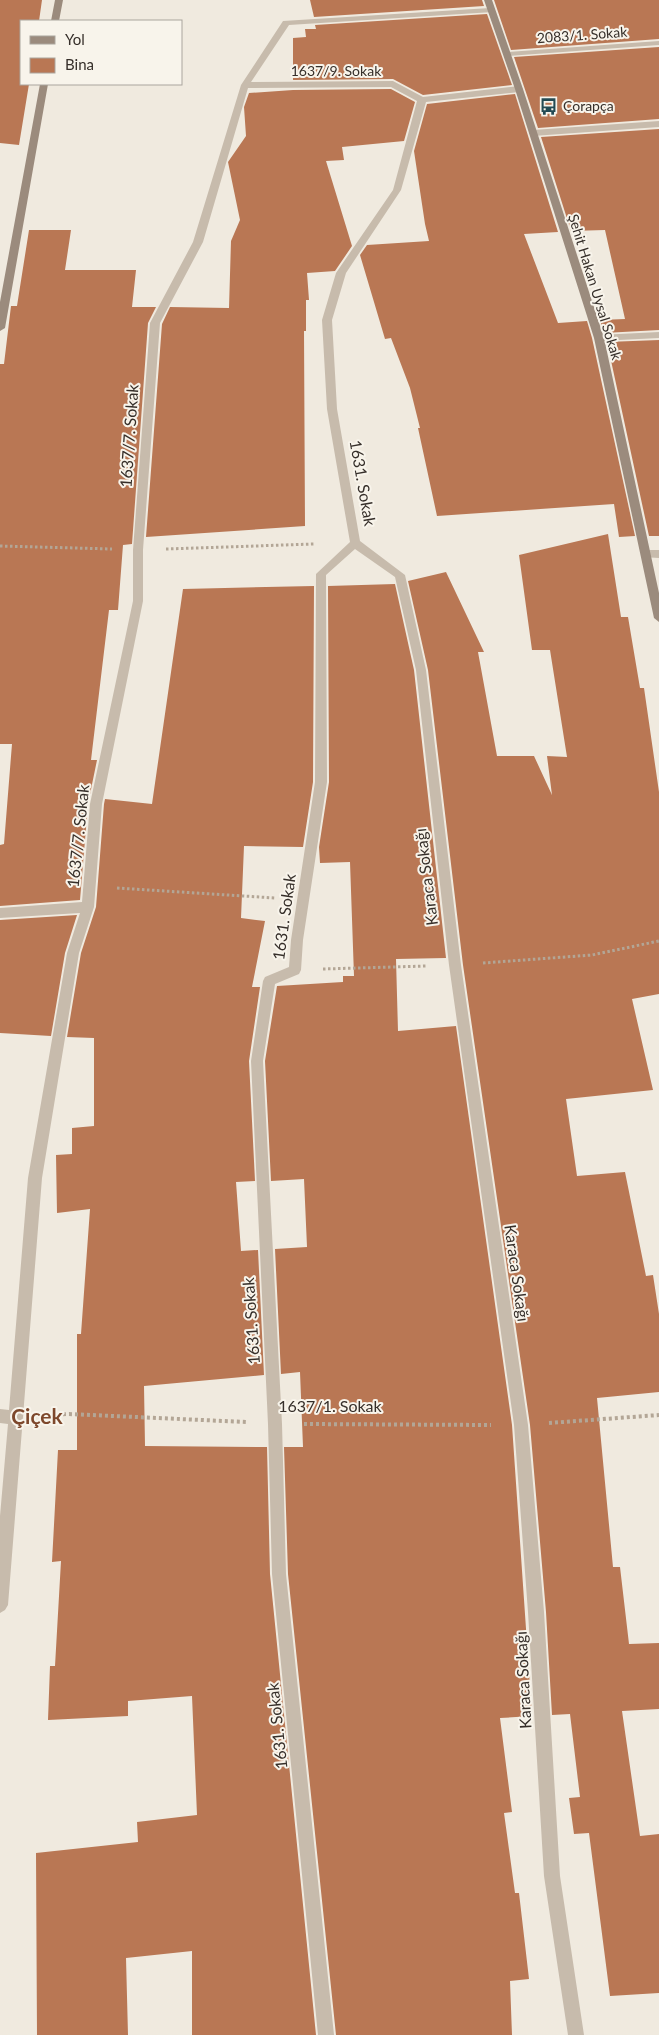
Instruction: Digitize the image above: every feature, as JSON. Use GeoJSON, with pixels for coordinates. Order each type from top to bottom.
{"type":"FeatureCollection","features":[{"type":"Feature","properties":{"kind":"main road"},"geometry":{"type":"LineString","coordinates":[[55,20],[59,0]]}},
{"type":"Feature","properties":{"kind":"main road","name":"Şehit Hakan Uysal Sokak"},"geometry":{"type":"LineString","coordinates":[[489,5],[519,89],[599,338],[659,618]]}},
{"type":"Feature","properties":{"kind":"main road"},"geometry":{"type":"LineString","coordinates":[[0,328],[44,85]]}},
{"type":"Feature","properties":{"kind":"street","name":"1637/7. Sokak"},"geometry":{"type":"LineString","coordinates":[[0,1605],[7,1417],[35,1178],[74,953],[88,907],[96,804],[138,600],[138,550],[155,323],[198,242],[245,85],[286,23],[489,5]]}},
{"type":"Feature","properties":{"kind":"street","name":"2083/1. Sokak"},"geometry":{"type":"LineString","coordinates":[[507,54],[659,43]]}},
{"type":"Feature","properties":{"kind":"street","name":"1637/9. Sokak"},"geometry":{"type":"LineString","coordinates":[[245,85],[393,84],[422,100]]}},
{"type":"Feature","properties":{"kind":"street"},"geometry":{"type":"LineString","coordinates":[[422,100],[519,89]]}},
{"type":"Feature","properties":{"kind":"street","name":"1631. Sokak"},"geometry":{"type":"LineString","coordinates":[[326,2035],[279,1574],[275,1424],[264,1250],[257,1061],[269,981],[295,970],[303,900],[321,782],[322,574],[355,543],[332,409],[327,320],[341,273],[397,190],[422,100]]}},
{"type":"Feature","properties":{"kind":"street"},"geometry":{"type":"LineString","coordinates":[[533,134],[659,124]]}},
{"type":"Feature","properties":{"kind":"street"},"geometry":{"type":"LineString","coordinates":[[599,338],[659,335]]}},
{"type":"Feature","properties":{"kind":"street","name":"Karaca Sokağı"},"geometry":{"type":"LineString","coordinates":[[355,543],[400,575],[420,670],[454,966],[521,1425],[536,1612],[552,1876],[576,2035]]}},
{"type":"Feature","properties":{"kind":"street"},"geometry":{"type":"LineString","coordinates":[[646,554],[659,554]]}},
{"type":"Feature","properties":{"kind":"street"},"geometry":{"type":"LineString","coordinates":[[0,913],[88,907]]}},
{"type":"Feature","properties":{"kind":"path"},"geometry":{"type":"LineString","coordinates":[[0,546],[138,550],[355,543]]}},
{"type":"Feature","properties":{"kind":"path"},"geometry":{"type":"LineString","coordinates":[[90,886],[303,900]]}},
{"type":"Feature","properties":{"kind":"path","name":"1637/1. Sokak"},"geometry":{"type":"LineString","coordinates":[[7,1417],[69,1414],[275,1424],[521,1425],[659,1415]]}},
{"type":"Feature","properties":{"kind":"building"},"geometry":{"type":"Polygon","coordinates":[[[0,0],[42,0],[39,20],[20,20],[20,85],[29,85],[19,145],[0,143],[0,0]]]}},
{"type":"Feature","properties":{"kind":"building"},"geometry":{"type":"Polygon","coordinates":[[[310,0],[482,0],[484,6],[314,17],[310,0]]]}},
{"type":"Feature","properties":{"kind":"building"},"geometry":{"type":"Polygon","coordinates":[[[494,0],[659,0],[659,39],[511,50],[494,0]]]}},
{"type":"Feature","properties":{"kind":"building"},"geometry":{"type":"Polygon","coordinates":[[[487,14],[512,85],[423,95],[393,79],[293,80],[293,38],[306,37],[305,29],[316,29],[315,25],[487,14]]]}},
{"type":"Feature","properties":{"kind":"building"},"geometry":{"type":"Polygon","coordinates":[[[659,47],[659,119],[538,128],[514,57],[659,47]]]}},
{"type":"Feature","properties":{"kind":"building"},"geometry":{"type":"Polygon","coordinates":[[[391,89],[415,102],[404,141],[342,147],[344,160],[326,161],[352,246],[335,271],[307,273],[309,300],[306,300],[306,331],[304,331],[305,526],[146,537],[162,324],[170,307],[229,308],[231,241],[240,220],[228,162],[246,136],[244,107],[249,93],[293,90],[391,89]]]}},
{"type":"Feature","properties":{"kind":"building"},"geometry":{"type":"Polygon","coordinates":[[[515,94],[558,232],[524,234],[558,323],[587,321],[635,536],[619,537],[614,504],[437,516],[418,428],[420,428],[410,388],[391,338],[385,339],[360,255],[367,245],[429,241],[414,151],[427,104],[515,94]]]}},
{"type":"Feature","properties":{"kind":"building"},"geometry":{"type":"Polygon","coordinates":[[[659,129],[659,330],[604,333],[600,320],[625,319],[605,230],[571,231],[541,137],[659,129]]]}},
{"type":"Feature","properties":{"kind":"building"},"geometry":{"type":"Polygon","coordinates":[[[29,230],[71,230],[65,270],[136,270],[132,307],[156,307],[148,323],[132,544],[123,545],[118,610],[109,610],[91,760],[97,760],[88,804],[80,900],[0,906],[0,845],[4,844],[12,744],[0,744],[0,364],[4,364],[11,306],[17,306],[29,230]]]}},
{"type":"Feature","properties":{"kind":"building"},"geometry":{"type":"Polygon","coordinates":[[[659,340],[659,536],[649,536],[607,342],[659,340]]]}},
{"type":"Feature","properties":{"kind":"building"},"geometry":{"type":"Polygon","coordinates":[[[608,534],[621,617],[628,617],[640,688],[644,688],[659,792],[659,994],[632,999],[653,1090],[566,1099],[577,1176],[625,1172],[646,1276],[653,1275],[659,1314],[659,1392],[597,1398],[613,1567],[620,1567],[629,1644],[659,1643],[659,1709],[622,1711],[640,1836],[659,1834],[659,1993],[610,1996],[589,1833],[574,1834],[569,1798],[580,1797],[570,1714],[552,1715],[546,1612],[530,1425],[463,965],[428,670],[408,581],[446,572],[484,652],[478,652],[497,756],[534,756],[552,795],[547,756],[567,757],[550,650],[532,650],[519,555],[608,534]]]}},
{"type":"Feature","properties":{"kind":"building"},"geometry":{"type":"Polygon","coordinates":[[[395,584],[414,670],[446,958],[396,959],[398,1031],[456,1026],[512,1425],[532,1716],[500,1718],[512,1812],[504,1813],[515,1893],[519,1893],[529,1979],[510,1981],[512,2035],[336,2035],[288,1574],[284,1447],[303,1447],[300,1372],[281,1374],[275,1249],[307,1247],[304,1179],[271,1181],[265,1061],[277,986],[343,982],[343,976],[354,976],[350,862],[320,863],[319,847],[329,782],[328,586],[395,584]]]}},
{"type":"Feature","properties":{"kind":"building"},"geometry":{"type":"Polygon","coordinates":[[[314,586],[313,782],[303,847],[244,846],[241,918],[265,921],[252,987],[260,987],[249,1061],[255,1181],[236,1182],[241,1251],[258,1250],[264,1375],[144,1386],[145,1446],[267,1447],[270,1574],[316,2035],[192,2035],[192,1951],[126,1958],[128,2035],[37,2035],[36,1853],[138,1842],[137,1822],[197,1815],[192,1696],[128,1701],[128,1716],[48,1720],[50,1666],[55,1666],[61,1561],[52,1562],[58,1450],[77,1450],[77,1334],[81,1334],[90,1209],[57,1213],[56,1155],[72,1154],[72,1128],[94,1126],[94,1038],[67,1037],[81,953],[96,907],[104,804],[105,799],[152,804],[183,589],[314,586]]]}},
{"type":"Feature","properties":{"kind":"building"},"geometry":{"type":"Polygon","coordinates":[[[77,915],[65,953],[51,1036],[0,1033],[0,920],[77,915]]]}},
{"type":"Feature","properties":{"kind":"place","name":"Çorapça"},"geometry":{"type":"Point","coordinates":[549,106]}},
{"type":"Feature","properties":{"kind":"district","name":"Çiçek"},"geometry":{"type":"Point","coordinates":[37,1417]}}]}
